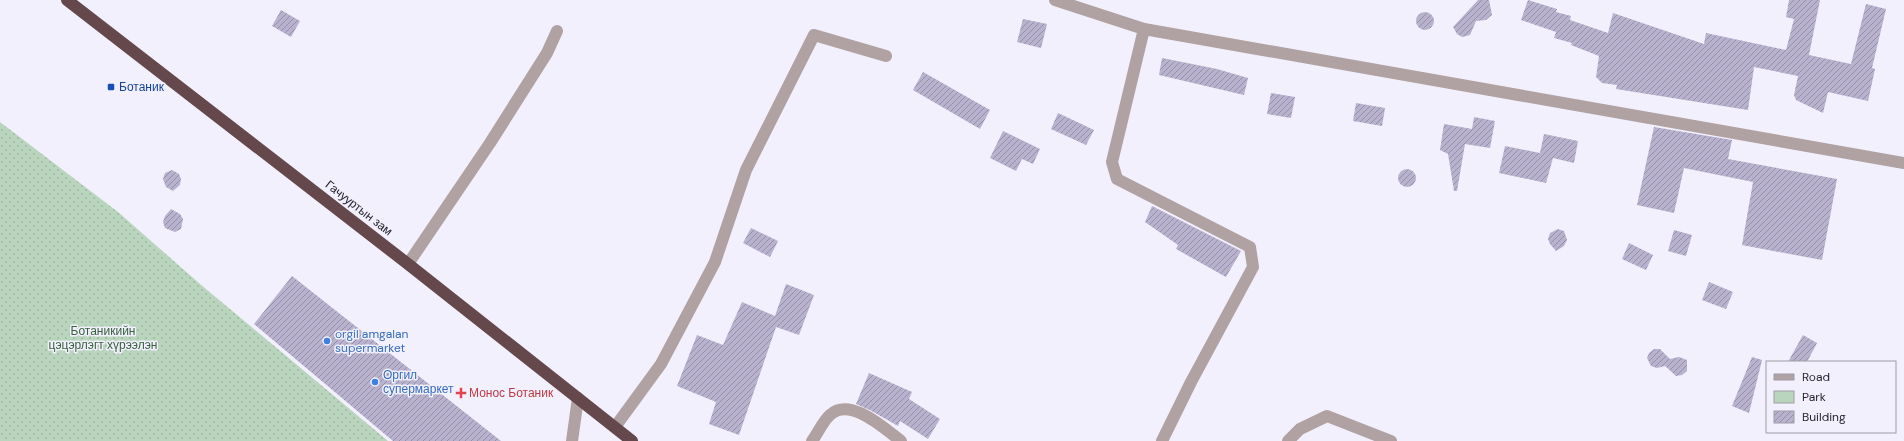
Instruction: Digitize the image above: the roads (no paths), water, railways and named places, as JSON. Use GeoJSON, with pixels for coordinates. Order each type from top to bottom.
{"type":"FeatureCollection","features":[{"type":"Feature","properties":{"kind":"highway","name":"Гачууртын зам"},"geometry":{"type":"LineString","coordinates":[[67,0],[408,264],[632,441]]}},
{"type":"Feature","properties":{"kind":"street"},"geometry":{"type":"LineString","coordinates":[[1055,0],[1144,29],[1904,163]]}},
{"type":"Feature","properties":{"kind":"street"},"geometry":{"type":"LineString","coordinates":[[1144,29],[1112,162],[1117,179],[1250,246],[1252,267],[1191,382],[1162,441]]}},
{"type":"Feature","properties":{"kind":"street"},"geometry":{"type":"LineString","coordinates":[[408,264],[490,143],[547,53],[557,31]]}},
{"type":"Feature","properties":{"kind":"street"},"geometry":{"type":"LineString","coordinates":[[615,427],[660,364],[715,262],[746,170],[814,35],[886,56]]}},
{"type":"Feature","properties":{"kind":"street"},"geometry":{"type":"LineString","coordinates":[[572,441],[578,398]]}},
{"type":"Feature","properties":{"kind":"street"},"geometry":{"type":"LineString","coordinates":[[812,441],[830,414],[846,409],[869,416],[901,441]]}},
{"type":"Feature","properties":{"kind":"street"},"geometry":{"type":"LineString","coordinates":[[1288,441],[1300,429],[1327,416],[1391,441]]}},
{"type":"Feature","properties":{"kind":"place","name":"Ботаник"},"geometry":{"type":"Point","coordinates":[111,87]}},
{"type":"Feature","properties":{"kind":"place","name":"orgil amgalan supermarket"},"geometry":{"type":"Point","coordinates":[327,341]}},
{"type":"Feature","properties":{"kind":"place","name":"Оргил супермаркет"},"geometry":{"type":"Point","coordinates":[375,382]}},
{"type":"Feature","properties":{"kind":"place","name":"Монос Ботаник"},"geometry":{"type":"Point","coordinates":[461,393]}},
{"type":"Feature","properties":{"kind":"park label","name":"Ботаникийн цэцэрлэгт хүрээлэн"},"geometry":{"type":"Point","coordinates":[103,338]}}]}
